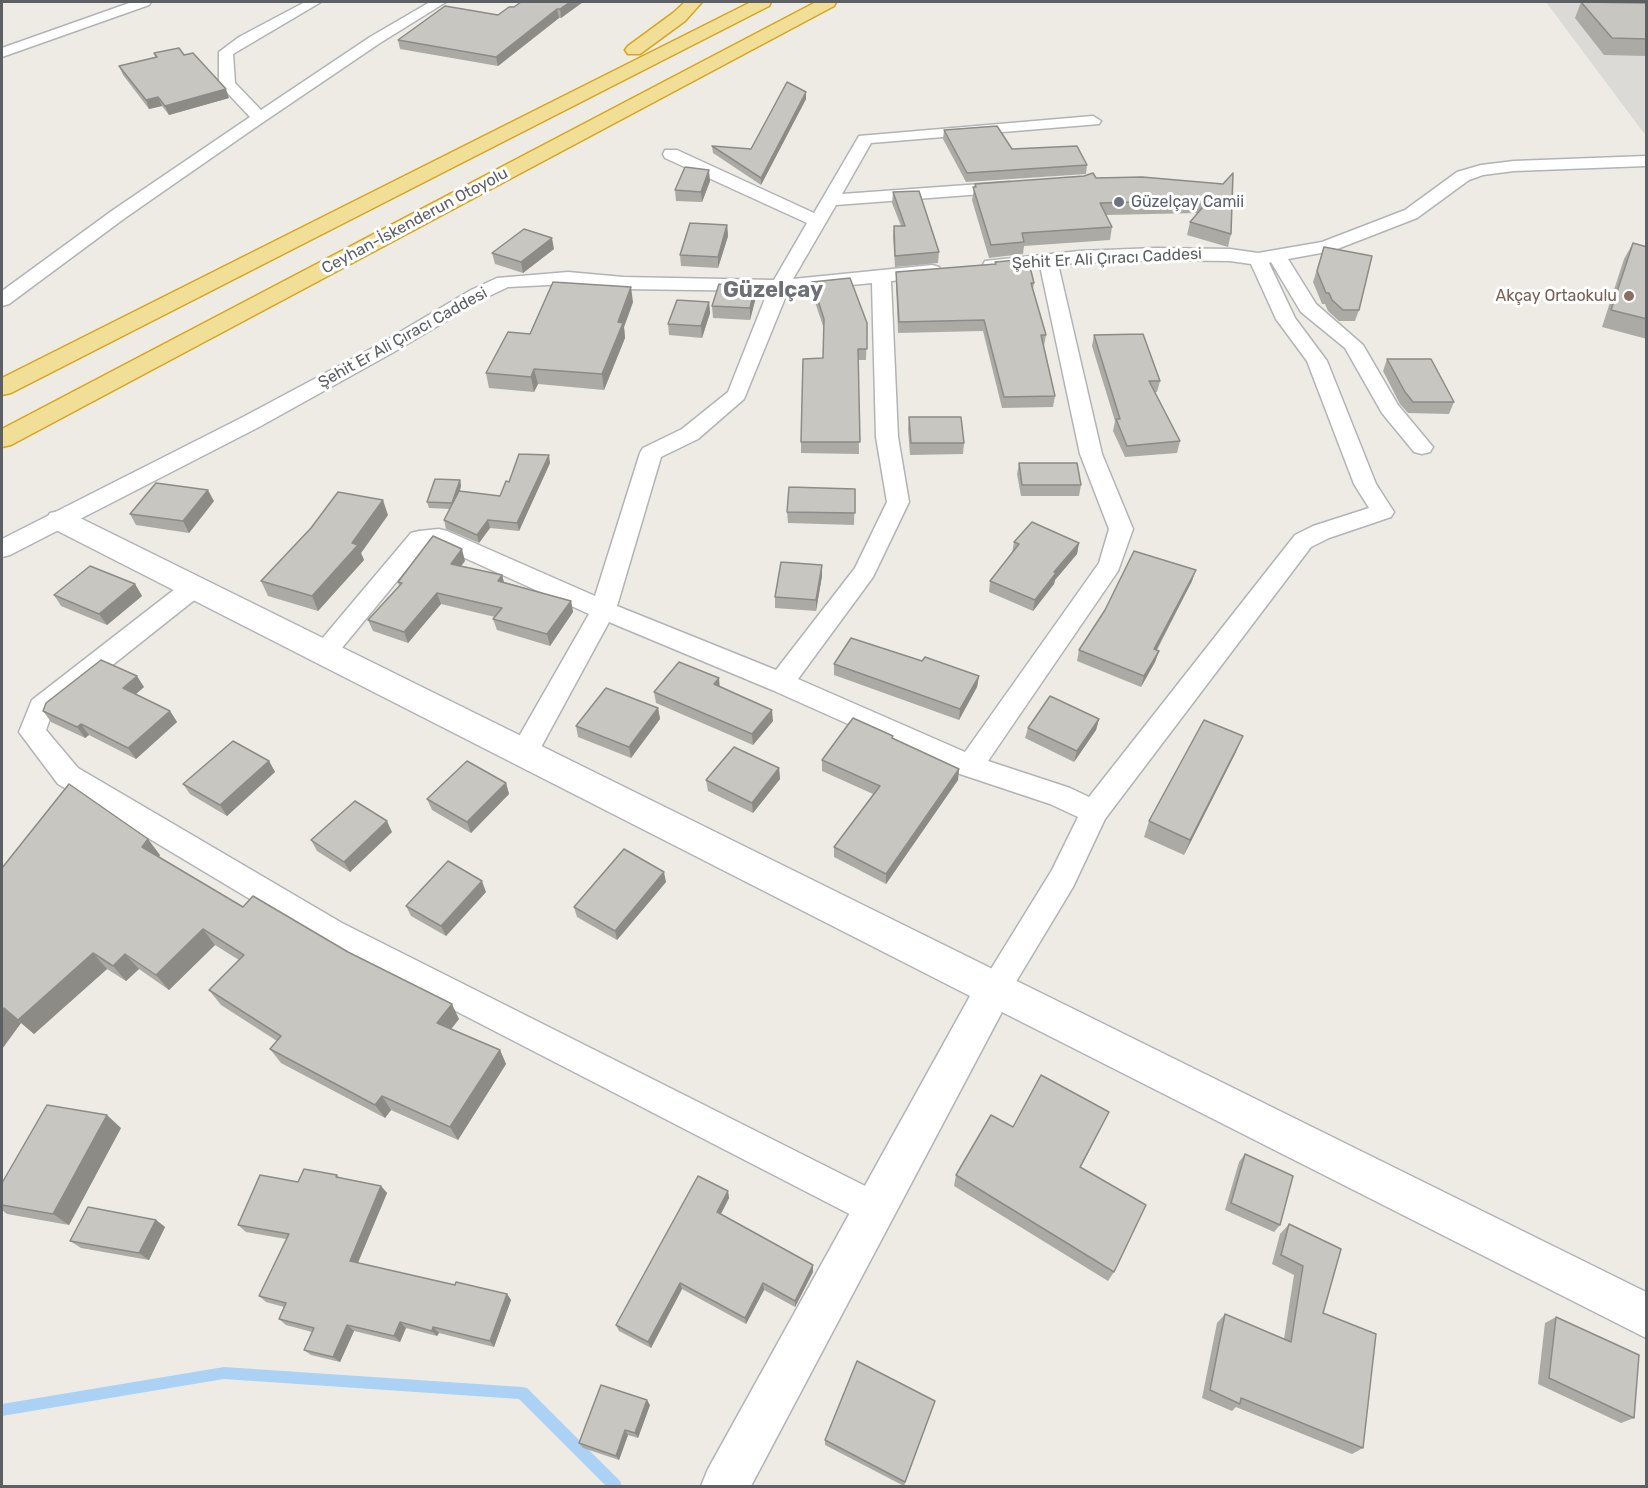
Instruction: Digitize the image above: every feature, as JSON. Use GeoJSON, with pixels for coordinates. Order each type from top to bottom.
{"type":"FeatureCollection","features":[{"type":"Feature","properties":{"kind":"highway"},"geometry":{"type":"LineString","coordinates":[[359,208],[643,45],[694,2]]}},
{"type":"Feature","properties":{"kind":"highway","name":"Ceyhan-İskenderun Otoyolu"},"geometry":{"type":"LineString","coordinates":[[2,388],[763,2]]}},
{"type":"Feature","properties":{"kind":"highway","name":"Ceyhan-İskenderun Otoyolu"},"geometry":{"type":"LineString","coordinates":[[2,439],[828,2]]}},
{"type":"Feature","properties":{"kind":"highway"},"geometry":{"type":"LineString","coordinates":[[731,54],[835,2]]}},
{"type":"Feature","properties":{"kind":"street"},"geometry":{"type":"LineString","coordinates":[[2,53],[144,2]]}},
{"type":"Feature","properties":{"kind":"street"},"geometry":{"type":"LineString","coordinates":[[260,118],[227,84],[226,52],[314,2]]}},
{"type":"Feature","properties":{"kind":"street"},"geometry":{"type":"LineString","coordinates":[[410,4],[433,5]]}},
{"type":"Feature","properties":{"kind":"street"},"geometry":{"type":"LineString","coordinates":[[2,300],[119,214],[375,40],[433,5]]}},
{"type":"Feature","properties":{"kind":"street"},"geometry":{"type":"LineString","coordinates":[[523,754],[603,610],[651,453],[690,434],[737,395],[780,286],[865,139],[1093,122]]}},
{"type":"Feature","properties":{"kind":"street"},"geometry":{"type":"LineString","coordinates":[[671,154],[817,221]]}},
{"type":"Feature","properties":{"kind":"street","name":"Şehit Er Ali Çıracı Caddesi"},"geometry":{"type":"LineString","coordinates":[[979,266],[1156,254],[1267,257],[1326,248],[1411,214],[1463,176],[1480,170],[1514,166],[1647,161]]}},
{"type":"Feature","properties":{"kind":"street"},"geometry":{"type":"LineString","coordinates":[[830,200],[1025,186]]}},
{"type":"Feature","properties":{"kind":"street"},"geometry":{"type":"LineString","coordinates":[[1267,257],[1308,308],[1353,345],[1389,408],[1422,447]]}},
{"type":"Feature","properties":{"kind":"street"},"geometry":{"type":"LineString","coordinates":[[725,1486],[994,990],[1063,878],[1094,812],[1303,541],[1321,532],[1383,512],[1365,484],[1317,361],[1286,320],[1267,257]]}},
{"type":"Feature","properties":{"kind":"street"},"geometry":{"type":"LineString","coordinates":[[970,766],[1110,565],[1121,529],[1091,454],[1048,260]]}},
{"type":"Feature","properties":{"kind":"street","name":"Şehit Er Ali Çıracı Caddesi"},"geometry":{"type":"LineString","coordinates":[[2,549],[251,422],[385,349],[478,294],[504,282],[568,278],[634,284],[780,286],[955,268]]}},
{"type":"Feature","properties":{"kind":"street"},"geometry":{"type":"LineString","coordinates":[[781,683],[865,571],[898,502],[887,437],[881,276]]}},
{"type":"Feature","properties":{"kind":"street"},"geometry":{"type":"LineString","coordinates":[[60,520],[1647,1316]]}},
{"type":"Feature","properties":{"kind":"street"},"geometry":{"type":"LineString","coordinates":[[322,653],[419,539],[429,536],[439,537],[603,610],[781,683],[970,766],[1060,796],[1094,812]]}},
{"type":"Feature","properties":{"kind":"street"},"geometry":{"type":"LineString","coordinates":[[193,588],[41,707],[32,732],[68,777],[331,932],[875,1209]]}},
{"type":"Feature","properties":{"kind":"shaded area"},"geometry":{"type":"Polygon","coordinates":[[[1546,2],[1646,2],[1646,134],[1643,132],[1546,2]]]}},
{"type":"Feature","properties":{"kind":"building"},"geometry":{"type":"Polygon","coordinates":[[[521,2],[570,2],[557,9],[496,57],[398,40],[445,6],[498,15],[521,2]]]}},
{"type":"Feature","properties":{"kind":"building"},"geometry":{"type":"Polygon","coordinates":[[[1581,2],[1647,2],[1647,39],[1612,38],[1581,2]]]}},
{"type":"Feature","properties":{"kind":"building"},"geometry":{"type":"Polygon","coordinates":[[[179,48],[184,55],[193,53],[226,89],[165,106],[158,97],[146,100],[119,66],[157,57],[154,53],[179,48]]]}},
{"type":"Feature","properties":{"kind":"building"},"geometry":{"type":"Polygon","coordinates":[[[787,82],[806,92],[761,178],[712,146],[751,149],[787,82]]]}},
{"type":"Feature","properties":{"kind":"building"},"geometry":{"type":"Polygon","coordinates":[[[997,126],[1012,149],[1077,146],[1087,165],[967,173],[944,130],[997,126]]]}},
{"type":"Feature","properties":{"kind":"building"},"geometry":{"type":"Polygon","coordinates":[[[685,167],[709,170],[701,192],[675,190],[685,167]]]}},
{"type":"Feature","properties":{"kind":"building"},"geometry":{"type":"Polygon","coordinates":[[[1093,173],[1096,178],[1142,177],[1223,184],[1233,173],[1231,234],[1190,222],[1209,200],[1100,203],[1112,227],[1022,233],[1024,242],[991,245],[973,187],[976,187],[975,184],[1084,176],[1093,173]]]}},
{"type":"Feature","properties":{"kind":"building"},"geometry":{"type":"Polygon","coordinates":[[[919,191],[939,252],[895,256],[894,226],[905,226],[893,192],[919,191]]]}},
{"type":"Feature","properties":{"kind":"building"},"geometry":{"type":"Polygon","coordinates":[[[690,223],[727,225],[718,257],[680,255],[690,223]]]}},
{"type":"Feature","properties":{"kind":"building"},"geometry":{"type":"Polygon","coordinates":[[[524,229],[552,238],[521,262],[492,253],[524,229]]]}},
{"type":"Feature","properties":{"kind":"building"},"geometry":{"type":"Polygon","coordinates":[[[1633,243],[1647,247],[1647,319],[1611,310],[1633,243]]]}},
{"type":"Feature","properties":{"kind":"building"},"geometry":{"type":"Polygon","coordinates":[[[1324,247],[1372,256],[1359,310],[1343,310],[1332,300],[1329,293],[1326,293],[1317,271],[1324,247]]]}},
{"type":"Feature","properties":{"kind":"building"},"geometry":{"type":"Polygon","coordinates":[[[1028,259],[1034,283],[1031,283],[1046,335],[1041,335],[1055,396],[1004,397],[984,320],[899,322],[896,272],[996,264],[995,262],[1028,259]]]}},
{"type":"Feature","properties":{"kind":"building"},"geometry":{"type":"Polygon","coordinates":[[[850,278],[867,323],[867,349],[858,349],[860,442],[801,442],[803,359],[823,358],[824,319],[812,282],[850,278]]]}},
{"type":"Feature","properties":{"kind":"building"},"geometry":{"type":"Polygon","coordinates":[[[553,282],[631,287],[618,322],[623,323],[602,374],[534,369],[531,377],[486,373],[508,332],[530,334],[553,282]]]}},
{"type":"Feature","properties":{"kind":"building"},"geometry":{"type":"Polygon","coordinates":[[[719,284],[755,286],[750,308],[712,306],[719,284]]]}},
{"type":"Feature","properties":{"kind":"building"},"geometry":{"type":"Polygon","coordinates":[[[677,300],[709,302],[701,326],[668,324],[677,300]]]}},
{"type":"Feature","properties":{"kind":"building"},"geometry":{"type":"Polygon","coordinates":[[[1143,334],[1160,381],[1149,381],[1180,441],[1127,446],[1116,419],[1120,419],[1094,335],[1143,334]]]}},
{"type":"Feature","properties":{"kind":"building"},"geometry":{"type":"Polygon","coordinates":[[[1387,359],[1431,359],[1454,402],[1413,402],[1387,359]]]}},
{"type":"Feature","properties":{"kind":"building"},"geometry":{"type":"Polygon","coordinates":[[[909,417],[961,417],[964,443],[911,443],[909,417]]]}},
{"type":"Feature","properties":{"kind":"building"},"geometry":{"type":"Polygon","coordinates":[[[519,454],[549,455],[517,523],[488,520],[477,535],[444,520],[459,491],[500,496],[506,481],[509,482],[519,454]]]}},
{"type":"Feature","properties":{"kind":"building"},"geometry":{"type":"Polygon","coordinates":[[[1019,463],[1077,463],[1081,485],[1022,485],[1019,463]]]}},
{"type":"Feature","properties":{"kind":"building"},"geometry":{"type":"Polygon","coordinates":[[[435,479],[460,480],[452,503],[427,502],[435,479]]]}},
{"type":"Feature","properties":{"kind":"building"},"geometry":{"type":"Polygon","coordinates":[[[156,483],[208,490],[183,521],[130,514],[156,483]]]}},
{"type":"Feature","properties":{"kind":"building"},"geometry":{"type":"Polygon","coordinates":[[[789,487],[855,489],[855,513],[787,512],[789,487]]]}},
{"type":"Feature","properties":{"kind":"building"},"geometry":{"type":"Polygon","coordinates":[[[338,492],[383,500],[352,543],[358,545],[312,596],[261,581],[311,528],[338,492]]]}},
{"type":"Feature","properties":{"kind":"building"},"geometry":{"type":"Polygon","coordinates":[[[1032,522],[1079,543],[1054,572],[1056,573],[1035,600],[990,581],[1019,544],[1014,542],[1032,522]]]}},
{"type":"Feature","properties":{"kind":"building"},"geometry":{"type":"Polygon","coordinates":[[[433,536],[462,549],[451,564],[502,575],[498,581],[571,601],[547,634],[493,619],[502,608],[437,593],[404,632],[368,620],[402,583],[398,582],[433,536]]]}},
{"type":"Feature","properties":{"kind":"building"},"geometry":{"type":"Polygon","coordinates":[[[1134,551],[1196,570],[1154,649],[1159,651],[1144,676],[1079,650],[1105,610],[1134,551]]]}},
{"type":"Feature","properties":{"kind":"building"},"geometry":{"type":"Polygon","coordinates":[[[781,562],[822,565],[816,600],[775,597],[781,562]]]}},
{"type":"Feature","properties":{"kind":"building"},"geometry":{"type":"Polygon","coordinates":[[[90,566],[135,584],[99,614],[54,595],[90,566]]]}},
{"type":"Feature","properties":{"kind":"building"},"geometry":{"type":"Polygon","coordinates":[[[851,638],[922,661],[925,657],[979,676],[960,709],[834,664],[851,638]]]}},
{"type":"Feature","properties":{"kind":"building"},"geometry":{"type":"Polygon","coordinates":[[[101,660],[137,676],[123,688],[170,711],[128,748],[81,724],[77,727],[43,711],[46,703],[101,660]]]}},
{"type":"Feature","properties":{"kind":"building"},"geometry":{"type":"Polygon","coordinates":[[[679,662],[719,678],[714,684],[772,710],[752,734],[654,692],[679,662]]]}},
{"type":"Feature","properties":{"kind":"building"},"geometry":{"type":"Polygon","coordinates":[[[606,688],[658,708],[629,747],[576,726],[606,688]]]}},
{"type":"Feature","properties":{"kind":"building"},"geometry":{"type":"Polygon","coordinates":[[[1050,696],[1099,719],[1077,751],[1028,728],[1050,696]]]}},
{"type":"Feature","properties":{"kind":"building"},"geometry":{"type":"Polygon","coordinates":[[[853,718],[959,769],[886,874],[834,847],[880,786],[822,760],[853,718]]]}},
{"type":"Feature","properties":{"kind":"building"},"geometry":{"type":"Polygon","coordinates":[[[1204,720],[1243,736],[1190,840],[1149,821],[1204,720]]]}},
{"type":"Feature","properties":{"kind":"building"},"geometry":{"type":"Polygon","coordinates":[[[233,741],[269,761],[220,805],[183,784],[233,741]]]}},
{"type":"Feature","properties":{"kind":"building"},"geometry":{"type":"Polygon","coordinates":[[[734,747],[779,768],[752,803],[706,780],[734,747]]]}},
{"type":"Feature","properties":{"kind":"building"},"geometry":{"type":"Polygon","coordinates":[[[467,761],[506,783],[467,822],[427,799],[467,761]]]}},
{"type":"Feature","properties":{"kind":"building"},"geometry":{"type":"Polygon","coordinates":[[[69,784],[148,839],[142,847],[243,907],[253,896],[348,952],[452,1004],[437,1023],[500,1050],[450,1127],[382,1096],[375,1105],[270,1049],[281,1036],[209,990],[244,955],[203,929],[156,975],[125,954],[113,966],[93,953],[18,1020],[4,1008],[2,1012],[2,868],[69,784]]]}},
{"type":"Feature","properties":{"kind":"building"},"geometry":{"type":"Polygon","coordinates":[[[355,801],[387,821],[344,862],[311,840],[355,801]]]}},
{"type":"Feature","properties":{"kind":"building"},"geometry":{"type":"Polygon","coordinates":[[[624,849],[664,872],[615,931],[574,907],[624,849]]]}},
{"type":"Feature","properties":{"kind":"building"},"geometry":{"type":"Polygon","coordinates":[[[448,861],[482,881],[441,926],[406,906],[448,861]]]}},
{"type":"Feature","properties":{"kind":"building"},"geometry":{"type":"Polygon","coordinates":[[[1041,1075],[1109,1112],[1080,1167],[1146,1205],[1114,1272],[956,1175],[991,1115],[1013,1127],[1041,1075]]]}},
{"type":"Feature","properties":{"kind":"building"},"geometry":{"type":"Polygon","coordinates":[[[47,1105],[107,1115],[53,1214],[2,1205],[2,1183],[47,1105]]]}},
{"type":"Feature","properties":{"kind":"building"},"geometry":{"type":"Polygon","coordinates":[[[1245,1154],[1293,1176],[1280,1225],[1231,1203],[1245,1154]]]}},
{"type":"Feature","properties":{"kind":"building"},"geometry":{"type":"Polygon","coordinates":[[[304,1169],[381,1186],[350,1261],[455,1285],[456,1282],[507,1294],[490,1341],[433,1327],[432,1331],[400,1322],[394,1336],[347,1325],[333,1357],[304,1350],[314,1328],[279,1319],[286,1303],[259,1296],[289,1234],[238,1225],[260,1175],[298,1182],[304,1169]]]}},
{"type":"Feature","properties":{"kind":"building"},"geometry":{"type":"Polygon","coordinates":[[[698,1176],[728,1191],[717,1212],[813,1265],[795,1301],[763,1283],[745,1318],[680,1283],[648,1342],[616,1325],[698,1176]]]}},
{"type":"Feature","properties":{"kind":"building"},"geometry":{"type":"Polygon","coordinates":[[[88,1207],[156,1220],[139,1253],[70,1241],[88,1207]]]}},
{"type":"Feature","properties":{"kind":"building"},"geometry":{"type":"Polygon","coordinates":[[[1289,1224],[1341,1249],[1323,1313],[1376,1334],[1363,1448],[1241,1398],[1240,1404],[1210,1390],[1225,1314],[1291,1342],[1303,1266],[1281,1255],[1289,1224]]]}},
{"type":"Feature","properties":{"kind":"building"},"geometry":{"type":"Polygon","coordinates":[[[1556,1317],[1639,1355],[1634,1418],[1549,1378],[1556,1317]]]}},
{"type":"Feature","properties":{"kind":"building"},"geometry":{"type":"Polygon","coordinates":[[[857,1361],[935,1401],[905,1482],[825,1440],[857,1361]]]}},
{"type":"Feature","properties":{"kind":"building"},"geometry":{"type":"Polygon","coordinates":[[[601,1385],[647,1400],[635,1433],[625,1430],[616,1456],[579,1443],[601,1385]]]}},
{"type":"Feature","properties":{"kind":"waterway"},"geometry":{"type":"LineString","coordinates":[[2,1410],[224,1373],[522,1393],[615,1486]]}},
{"type":"Feature","properties":{"kind":"place","name":"Güzelçay Camii"},"geometry":{"type":"Point","coordinates":[1119,202]}},
{"type":"Feature","properties":{"kind":"place","name":"Akçay Ortaokulu"},"geometry":{"type":"Point","coordinates":[1629,296]}},
{"type":"Feature","properties":{"kind":"district","name":"Güzelçay"},"geometry":{"type":"Point","coordinates":[773,291]}}]}
